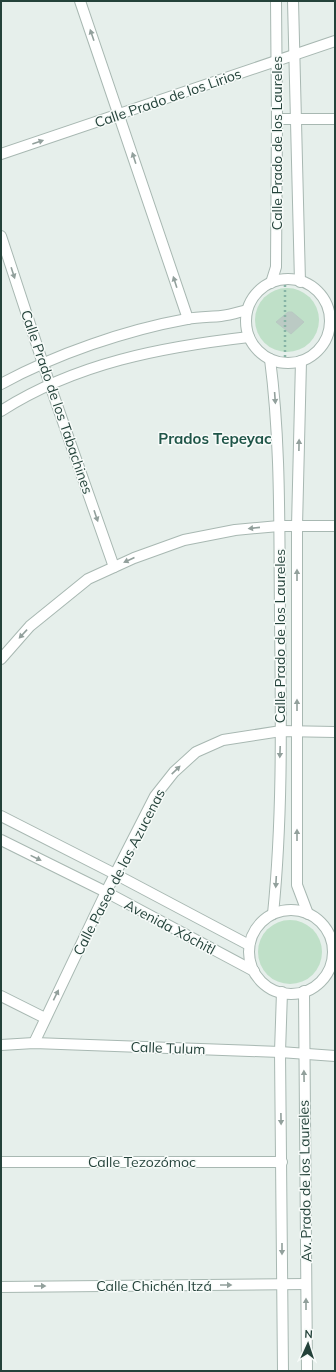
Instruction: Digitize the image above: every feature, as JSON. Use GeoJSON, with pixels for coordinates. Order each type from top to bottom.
{"type":"FeatureCollection","features":[{"type":"Feature","properties":{"kind":"street"},"geometry":{"type":"LineString","coordinates":[[80,1],[120,114],[188,319]]}},
{"type":"Feature","properties":{"kind":"street","name":"Calle Prado de los Laureles"},"geometry":{"type":"LineString","coordinates":[[271,283],[276,267],[276,1]]}},
{"type":"Feature","properties":{"kind":"street","name":"Calle Prado de los Laureles"},"geometry":{"type":"LineString","coordinates":[[294,1],[300,282]]}},
{"type":"Feature","properties":{"kind":"street","name":"Calle Prado de los Lirios"},"geometry":{"type":"LineString","coordinates":[[1,154],[335,41]]}},
{"type":"Feature","properties":{"kind":"street"},"geometry":{"type":"LineString","coordinates":[[277,118],[335,119]]}},
{"type":"Feature","properties":{"kind":"street","name":"Calle Prado de los Tabachines"},"geometry":{"type":"LineString","coordinates":[[1,236],[50,385],[114,567]]}},
{"type":"Feature","properties":{"kind":"street"},"geometry":{"type":"LineString","coordinates":[[285,280],[300,282],[308,285],[320,295],[331,309],[330,319],[332,330],[319,349],[301,361],[285,363],[270,359],[257,350],[249,337],[246,319],[247,310],[256,294],[271,283],[285,280]]}},
{"type":"Feature","properties":{"kind":"street"},"geometry":{"type":"LineString","coordinates":[[1,384],[43,363],[77,349],[119,336],[188,319],[222,316],[247,310]]}},
{"type":"Feature","properties":{"kind":"street"},"geometry":{"type":"LineString","coordinates":[[1,411],[50,385],[86,370],[152,351],[189,344],[249,337]]}},
{"type":"Feature","properties":{"kind":"street","name":"Calle Prado de los Laureles"},"geometry":{"type":"LineString","coordinates":[[270,359],[275,397],[279,526],[281,731],[276,884],[273,914]]}},
{"type":"Feature","properties":{"kind":"street","name":"Calle Prado de los Laureles"},"geometry":{"type":"LineString","coordinates":[[301,361],[297,526],[297,884],[308,914]]}},
{"type":"Feature","properties":{"kind":"street"},"geometry":{"type":"LineString","coordinates":[[1,659],[30,626],[49,609],[88,579],[134,558],[184,540],[235,530],[279,526],[335,526]]}},
{"type":"Feature","properties":{"kind":"street","name":"Calle Paseo de las Azucenas"},"geometry":{"type":"LineString","coordinates":[[34,1044],[106,892],[155,796],[174,772],[196,752],[223,740],[281,731],[335,732]]}},
{"type":"Feature","properties":{"kind":"street","name":"Avenida Xóchitl"},"geometry":{"type":"LineString","coordinates":[[1,816],[116,874],[249,945]]}},
{"type":"Feature","properties":{"kind":"street","name":"Avenida Xóchitl"},"geometry":{"type":"LineString","coordinates":[[1,840],[106,892],[254,971]]}},
{"type":"Feature","properties":{"kind":"street"},"geometry":{"type":"LineString","coordinates":[[291,910],[308,914],[325,927],[333,940],[333,961],[324,976],[315,985],[304,991],[282,992],[268,987],[254,971],[250,958],[249,945],[255,930],[266,918],[273,914],[291,910]]}},
{"type":"Feature","properties":{"kind":"street","name":"Av. Prado de los Laureles"},"geometry":{"type":"LineString","coordinates":[[304,991],[306,1371]]}},
{"type":"Feature","properties":{"kind":"street"},"geometry":{"type":"LineString","coordinates":[[280,1052],[282,992]]}},
{"type":"Feature","properties":{"kind":"street"},"geometry":{"type":"LineString","coordinates":[[1,996],[45,1018]]}},
{"type":"Feature","properties":{"kind":"street"},"geometry":{"type":"LineString","coordinates":[[1,1038],[34,1044]]}},
{"type":"Feature","properties":{"kind":"street","name":"Calle Tulum"},"geometry":{"type":"LineString","coordinates":[[1,1045],[34,1044],[280,1052],[335,1056]]}},
{"type":"Feature","properties":{"kind":"street","name":"Av. Prado de los Laureles"},"geometry":{"type":"LineString","coordinates":[[280,1052],[283,1371]]}},
{"type":"Feature","properties":{"kind":"street","name":"Calle Tezozómoc"},"geometry":{"type":"LineString","coordinates":[[1,1162],[282,1162]]}},
{"type":"Feature","properties":{"kind":"street","name":"Calle Chichén Itzá"},"geometry":{"type":"LineString","coordinates":[[1,1287],[306,1284]]}},
{"type":"Feature","properties":{"kind":"path"},"geometry":{"type":"LineString","coordinates":[[285,280],[285,363]]}},
{"type":"Feature","properties":{"kind":"green space"},"geometry":{"type":"Polygon","coordinates":[[[287,288],[305,294],[313,302],[319,320],[313,338],[305,346],[287,352],[269,346],[261,338],[255,320],[261,302],[269,294],[287,288]]]}},
{"type":"Feature","properties":{"kind":"green space"},"geometry":{"type":"Polygon","coordinates":[[[284,920],[296,920],[313,929],[320,940],[322,952],[320,964],[313,975],[296,984],[284,984],[272,979],[263,970],[258,958],[258,946],[263,934],[272,925],[284,920]]]}},
{"type":"Feature","properties":{"kind":"building"},"geometry":{"type":"Polygon","coordinates":[[[288,312],[292,312],[304,322],[291,334],[276,322],[288,312]]]}},
{"type":"Feature","properties":{"kind":"district","name":"Prados Tepeyac"},"geometry":{"type":"Point","coordinates":[215,438]}}]}
